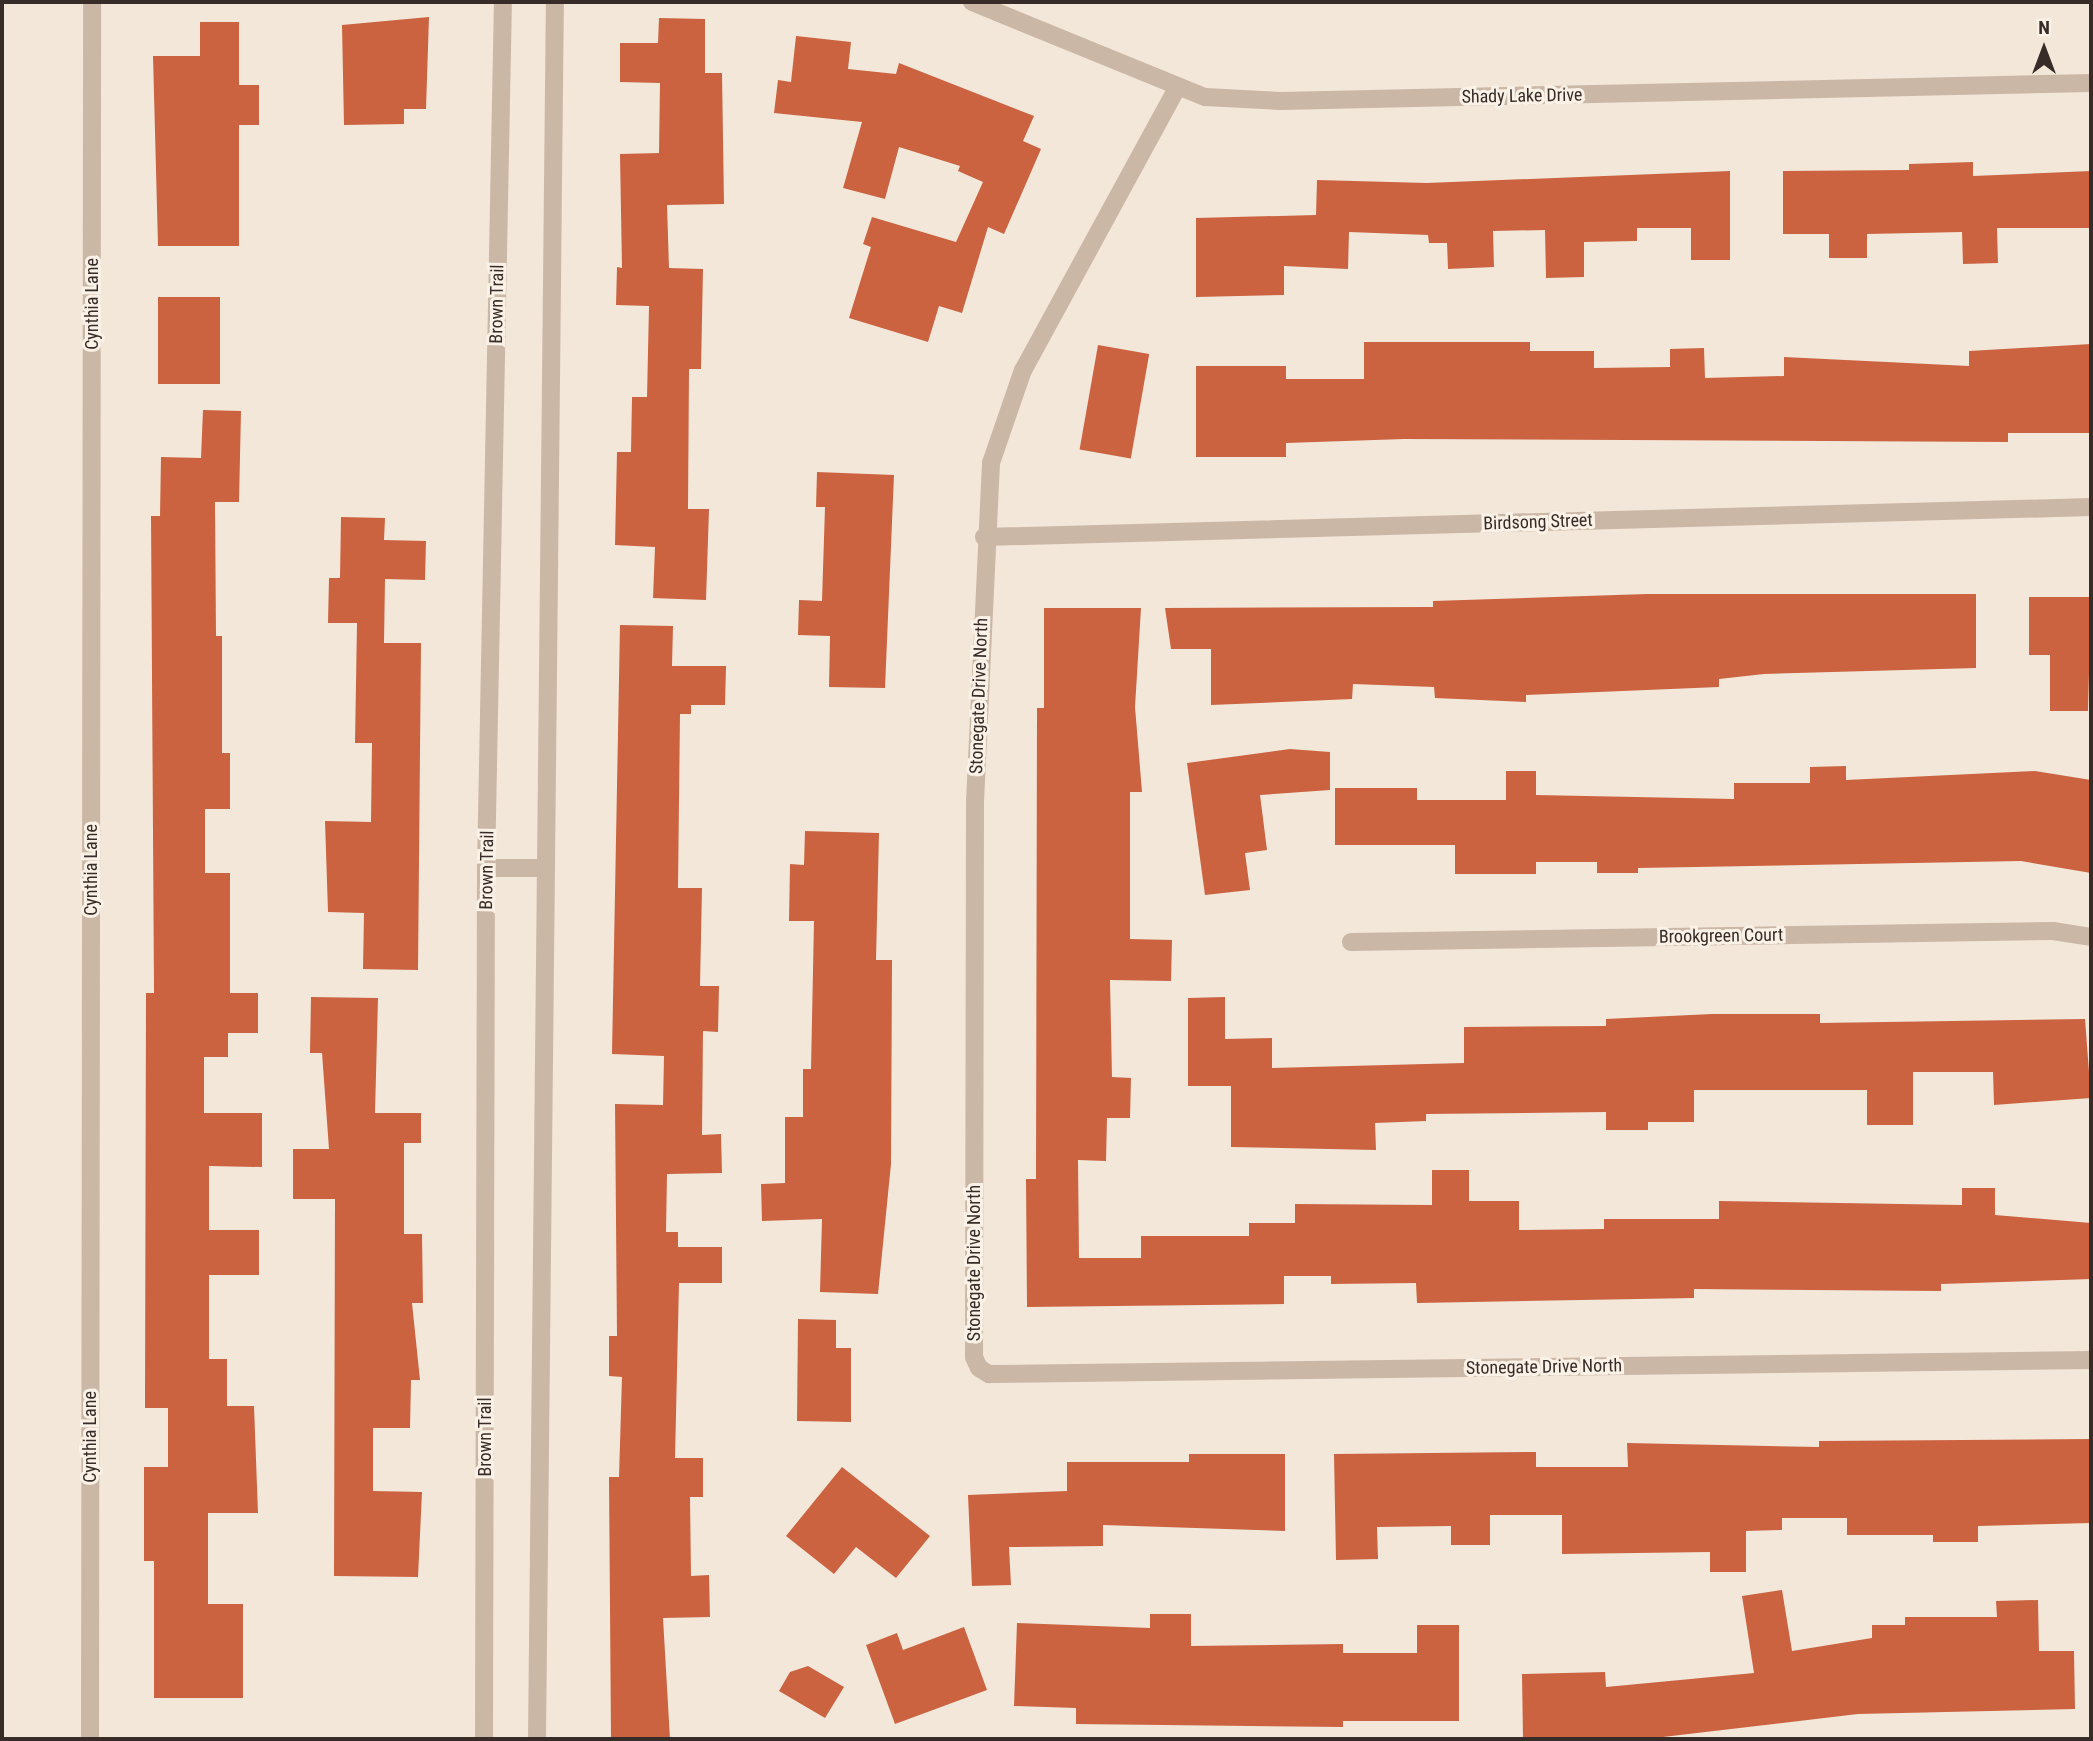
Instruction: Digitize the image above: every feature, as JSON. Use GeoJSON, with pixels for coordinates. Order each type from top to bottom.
{"type":"FeatureCollection","features":[{"type":"Feature","properties":{"kind":"street","name":"Cynthia Lane"},"geometry":{"type":"LineString","coordinates":[[90,1739],[92,2]]}},
{"type":"Feature","properties":{"kind":"street","name":"Brown Trail"},"geometry":{"type":"LineString","coordinates":[[484,1739],[486,868],[503,2]]}},
{"type":"Feature","properties":{"kind":"street"},"geometry":{"type":"LineString","coordinates":[[537,1739],[555,2]]}},
{"type":"Feature","properties":{"kind":"street","name":"Shady Lake Drive"},"geometry":{"type":"LineString","coordinates":[[972,2],[1177,88],[1205,97],[1281,101],[2091,83]]}},
{"type":"Feature","properties":{"kind":"street","name":"Stonegate Drive North"},"geometry":{"type":"LineString","coordinates":[[1177,88],[1023,370],[991,463],[984,537],[975,813],[979,1368],[989,1374],[2091,1360]]}},
{"type":"Feature","properties":{"kind":"street","name":"Birdsong Street"},"geometry":{"type":"LineString","coordinates":[[984,537],[2091,506]]}},
{"type":"Feature","properties":{"kind":"street"},"geometry":{"type":"LineString","coordinates":[[486,868],[546,868]]}},
{"type":"Feature","properties":{"kind":"street","name":"Brookgreen Court"},"geometry":{"type":"LineString","coordinates":[[1351,942],[2053,931],[2091,937]]}},
{"type":"Feature","properties":{"kind":"building"},"geometry":{"type":"Polygon","coordinates":[[[429,17],[426,109],[404,109],[404,124],[344,125],[342,25],[429,17]]]}},
{"type":"Feature","properties":{"kind":"building"},"geometry":{"type":"Polygon","coordinates":[[[659,18],[705,19],[705,73],[722,73],[724,204],[667,205],[669,268],[703,269],[701,369],[689,369],[688,509],[709,509],[706,600],[653,598],[655,547],[615,545],[617,452],[631,452],[632,397],[647,397],[649,306],[616,305],[617,267],[622,268],[620,154],[659,153],[660,83],[620,82],[620,43],[658,43],[659,18]]]}},
{"type":"Feature","properties":{"kind":"building"},"geometry":{"type":"Polygon","coordinates":[[[200,22],[239,22],[239,85],[259,85],[259,125],[239,125],[239,246],[158,246],[153,56],[200,56],[200,22]]]}},
{"type":"Feature","properties":{"kind":"building"},"geometry":{"type":"Polygon","coordinates":[[[796,36],[851,42],[848,69],[896,74],[899,63],[1034,116],[1023,141],[1041,149],[1004,234],[988,227],[962,313],[939,306],[928,342],[849,318],[871,247],[863,244],[872,217],[956,242],[983,182],[958,171],[960,166],[899,147],[885,199],[843,188],[862,122],[774,113],[778,80],[791,82],[796,36]]]}},
{"type":"Feature","properties":{"kind":"building"},"geometry":{"type":"Polygon","coordinates":[[[1973,162],[1973,176],[2091,171],[2091,228],[1997,228],[1998,263],[1963,264],[1962,232],[1867,234],[1867,258],[1829,258],[1829,234],[1783,234],[1783,171],[1909,170],[1909,164],[1973,162]]]}},
{"type":"Feature","properties":{"kind":"building"},"geometry":{"type":"Polygon","coordinates":[[[1730,171],[1730,260],[1691,260],[1691,228],[1637,228],[1637,241],[1584,242],[1584,277],[1546,278],[1545,230],[1493,231],[1494,267],[1448,269],[1447,243],[1429,243],[1428,235],[1349,232],[1348,269],[1284,266],[1284,295],[1196,297],[1196,218],[1316,215],[1317,180],[1427,183],[1730,171]]]}},
{"type":"Feature","properties":{"kind":"building"},"geometry":{"type":"Polygon","coordinates":[[[158,297],[220,297],[220,384],[158,384],[158,297]]]}},
{"type":"Feature","properties":{"kind":"building"},"geometry":{"type":"Polygon","coordinates":[[[1364,342],[1530,342],[1530,351],[1594,351],[1594,368],[1670,367],[1670,349],[1704,348],[1705,378],[1784,376],[1784,357],[1969,366],[1969,351],[2091,344],[2091,433],[2008,433],[2008,442],[1404,439],[1286,443],[1286,457],[1196,457],[1196,366],[1286,366],[1286,379],[1364,379],[1364,342]]]}},
{"type":"Feature","properties":{"kind":"building"},"geometry":{"type":"Polygon","coordinates":[[[1098,345],[1149,354],[1131,458],[1080,449],[1098,345]]]}},
{"type":"Feature","properties":{"kind":"building"},"geometry":{"type":"Polygon","coordinates":[[[203,410],[241,411],[239,502],[215,502],[216,636],[222,636],[222,753],[230,753],[230,809],[205,809],[205,873],[230,873],[230,993],[258,993],[258,1033],[228,1033],[228,1057],[204,1057],[204,1113],[262,1113],[262,1167],[209,1166],[209,1230],[259,1230],[259,1275],[209,1275],[209,1359],[227,1359],[227,1406],[254,1406],[258,1513],[208,1513],[208,1604],[243,1604],[243,1698],[154,1698],[154,1561],[144,1561],[144,1467],[168,1467],[168,1408],[145,1408],[146,993],[154,993],[151,516],[160,516],[161,457],[201,458],[203,410]]]}},
{"type":"Feature","properties":{"kind":"building"},"geometry":{"type":"Polygon","coordinates":[[[817,472],[894,475],[885,688],[829,687],[830,636],[798,635],[799,600],[822,601],[825,507],[816,507],[817,472]]]}},
{"type":"Feature","properties":{"kind":"building"},"geometry":{"type":"Polygon","coordinates":[[[341,517],[385,518],[384,540],[426,541],[425,580],[385,579],[384,643],[421,643],[418,970],[363,969],[364,913],[328,912],[325,821],[371,822],[372,743],[355,743],[357,623],[328,623],[329,578],[340,578],[341,517]]]}},
{"type":"Feature","properties":{"kind":"building"},"geometry":{"type":"Polygon","coordinates":[[[1647,594],[1976,594],[1976,668],[1764,674],[1719,679],[1719,687],[1526,695],[1526,702],[1435,698],[1434,687],[1353,684],[1352,699],[1211,705],[1211,649],[1171,649],[1165,608],[1433,607],[1433,601],[1647,594]]]}},
{"type":"Feature","properties":{"kind":"building"},"geometry":{"type":"Polygon","coordinates":[[[2029,597],[2091,597],[2088,711],[2050,711],[2050,655],[2029,655],[2029,597]]]}},
{"type":"Feature","properties":{"kind":"building"},"geometry":{"type":"Polygon","coordinates":[[[1044,608],[1141,608],[1135,707],[1142,792],[1130,792],[1130,939],[1172,940],[1171,981],[1110,980],[1112,1077],[1131,1078],[1130,1118],[1107,1118],[1106,1161],[1078,1160],[1079,1258],[1141,1258],[1141,1236],[1249,1236],[1249,1223],[1295,1223],[1295,1204],[1432,1205],[1432,1170],[1469,1170],[1469,1201],[1519,1201],[1519,1230],[1604,1229],[1604,1219],[1719,1219],[1719,1201],[1962,1205],[1962,1188],[1995,1188],[1995,1215],[2091,1223],[2091,1279],[1941,1284],[1941,1291],[1694,1289],[1694,1298],[1417,1303],[1416,1283],[1331,1284],[1331,1276],[1284,1276],[1284,1304],[1027,1307],[1026,1179],[1036,1179],[1037,708],[1044,708],[1044,608]]]}},
{"type":"Feature","properties":{"kind":"building"},"geometry":{"type":"Polygon","coordinates":[[[620,625],[673,626],[672,666],[726,666],[725,705],[691,705],[691,714],[680,714],[678,888],[702,888],[700,986],[719,986],[718,1032],[703,1031],[702,1135],[721,1134],[722,1173],[667,1174],[666,1232],[678,1232],[678,1247],[722,1247],[722,1283],[679,1283],[675,1458],[703,1458],[703,1497],[690,1497],[691,1576],[709,1575],[710,1617],[663,1618],[670,1739],[611,1739],[609,1477],[619,1477],[622,1377],[609,1376],[609,1336],[617,1336],[615,1104],[663,1105],[664,1056],[612,1054],[620,625]]]}},
{"type":"Feature","properties":{"kind":"building"},"geometry":{"type":"Polygon","coordinates":[[[1290,749],[1330,752],[1330,790],[1260,795],[1267,850],[1245,853],[1250,890],[1205,895],[1187,763],[1290,749]]]}},
{"type":"Feature","properties":{"kind":"building"},"geometry":{"type":"Polygon","coordinates":[[[1846,766],[1846,780],[2035,771],[2091,780],[2091,873],[2021,861],[1638,868],[1638,873],[1597,873],[1597,862],[1536,862],[1536,874],[1455,874],[1455,845],[1335,845],[1335,788],[1417,788],[1417,800],[1506,800],[1506,771],[1536,771],[1536,795],[1734,799],[1734,783],[1810,783],[1810,767],[1846,766]]]}},
{"type":"Feature","properties":{"kind":"building"},"geometry":{"type":"Polygon","coordinates":[[[805,831],[879,833],[876,960],[892,960],[891,1164],[878,1294],[820,1292],[822,1219],[762,1221],[761,1184],[785,1183],[785,1117],[803,1117],[803,1069],[811,1069],[814,921],[789,921],[790,864],[804,865],[805,831]]]}},
{"type":"Feature","properties":{"kind":"building"},"geometry":{"type":"Polygon","coordinates":[[[311,997],[378,998],[375,1113],[421,1113],[421,1143],[404,1143],[404,1234],[422,1234],[423,1303],[412,1303],[420,1380],[411,1380],[410,1428],[373,1428],[373,1491],[422,1492],[418,1577],[334,1576],[335,1199],[293,1199],[293,1149],[329,1149],[322,1053],[310,1053],[311,997]]]}},
{"type":"Feature","properties":{"kind":"building"},"geometry":{"type":"Polygon","coordinates":[[[1225,997],[1225,1039],[1272,1038],[1272,1068],[1464,1063],[1464,1027],[1606,1026],[1606,1019],[1712,1014],[1820,1014],[1820,1023],[2085,1019],[2091,1098],[1994,1105],[1993,1072],[1913,1072],[1913,1125],[1867,1125],[1867,1090],[1694,1090],[1694,1122],[1648,1122],[1648,1130],[1606,1130],[1606,1112],[1426,1114],[1426,1121],[1375,1123],[1376,1150],[1231,1147],[1231,1086],[1188,1086],[1188,998],[1225,997]]]}},
{"type":"Feature","properties":{"kind":"building"},"geometry":{"type":"Polygon","coordinates":[[[798,1319],[836,1320],[836,1348],[851,1348],[851,1422],[797,1421],[798,1319]]]}},
{"type":"Feature","properties":{"kind":"building"},"geometry":{"type":"Polygon","coordinates":[[[2091,1439],[2091,1523],[1978,1526],[1978,1542],[1933,1542],[1933,1535],[1847,1535],[1847,1518],[1782,1518],[1782,1530],[1746,1531],[1746,1572],[1710,1572],[1710,1552],[1562,1554],[1562,1515],[1490,1515],[1490,1545],[1451,1545],[1451,1526],[1377,1527],[1378,1559],[1336,1560],[1334,1454],[1536,1452],[1536,1467],[1628,1467],[1627,1443],[1819,1447],[1819,1441],[2091,1439]]]}},
{"type":"Feature","properties":{"kind":"building"},"geometry":{"type":"Polygon","coordinates":[[[1189,1454],[1285,1454],[1285,1531],[1103,1525],[1103,1546],[1009,1547],[1011,1585],[972,1586],[968,1495],[1067,1491],[1067,1462],[1189,1462],[1189,1454]]]}},
{"type":"Feature","properties":{"kind":"building"},"geometry":{"type":"Polygon","coordinates":[[[842,1467],[930,1536],[896,1578],[856,1547],[834,1574],[786,1536],[842,1467]]]}},
{"type":"Feature","properties":{"kind":"building"},"geometry":{"type":"Polygon","coordinates":[[[1782,1590],[1792,1651],[1872,1638],[1872,1625],[1905,1625],[1905,1617],[1997,1617],[1996,1601],[2038,1600],[2039,1651],[2074,1651],[2075,1709],[1858,1714],[1646,1739],[1523,1739],[1522,1674],[1605,1672],[1606,1687],[1754,1673],[1742,1596],[1782,1590]]]}},
{"type":"Feature","properties":{"kind":"building"},"geometry":{"type":"Polygon","coordinates":[[[1150,1614],[1191,1614],[1191,1646],[1343,1644],[1343,1653],[1417,1653],[1417,1625],[1459,1625],[1459,1721],[1343,1721],[1343,1727],[1076,1724],[1076,1708],[1014,1706],[1017,1623],[1150,1628],[1150,1614]]]}},
{"type":"Feature","properties":{"kind":"building"},"geometry":{"type":"Polygon","coordinates":[[[964,1627],[987,1690],[895,1724],[866,1645],[897,1633],[903,1650],[964,1627]]]}},
{"type":"Feature","properties":{"kind":"building"},"geometry":{"type":"Polygon","coordinates":[[[808,1666],[844,1687],[825,1718],[779,1691],[790,1672],[808,1666]]]}}]}
